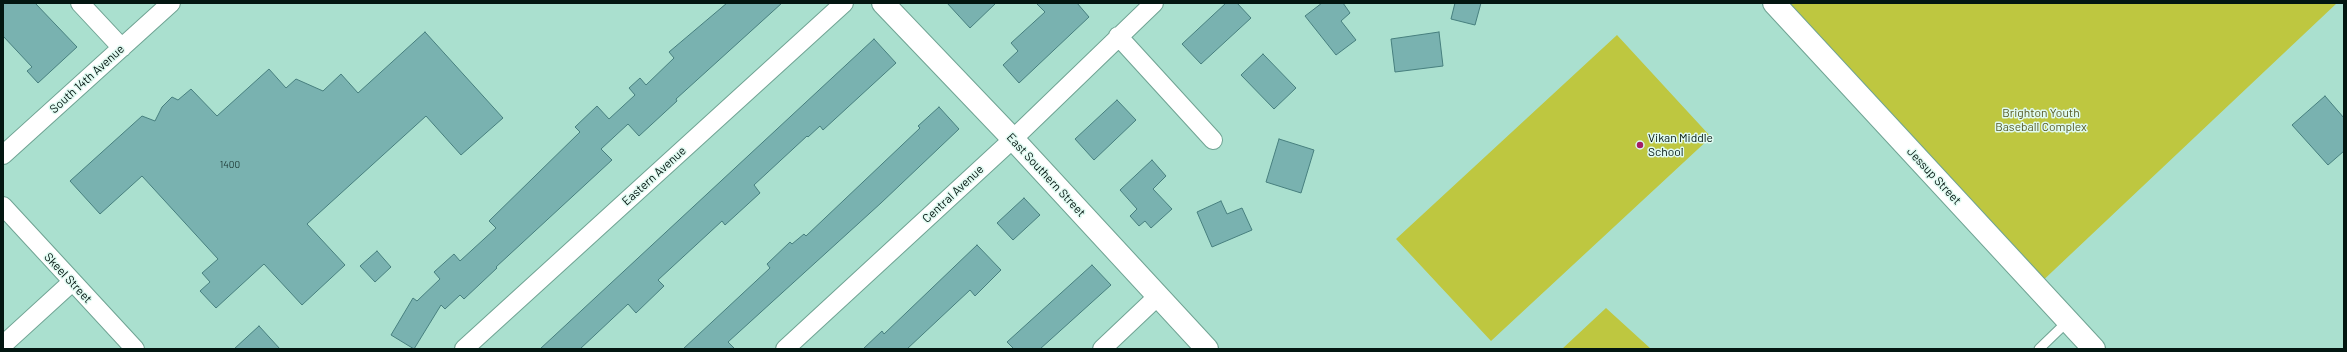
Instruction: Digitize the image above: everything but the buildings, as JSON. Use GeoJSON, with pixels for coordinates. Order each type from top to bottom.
{"type":"FeatureCollection","features":[{"type":"Feature","properties":{"kind":"street"},"geometry":{"type":"LineString","coordinates":[[80,3],[122,48]]}},
{"type":"Feature","properties":{"kind":"street","name":"South 14th Avenue"},"geometry":{"type":"LineString","coordinates":[[3,155],[171,3]]}},
{"type":"Feature","properties":{"kind":"street","name":"Eastern Avenue"},"geometry":{"type":"LineString","coordinates":[[464,349],[844,3]]}},
{"type":"Feature","properties":{"kind":"street","name":"East Southern Street"},"geometry":{"type":"LineString","coordinates":[[883,3],[1013,139],[1207,349]]}},
{"type":"Feature","properties":{"kind":"street","name":"Central Avenue"},"geometry":{"type":"LineString","coordinates":[[784,349],[1013,139],[1118,36],[1154,3]]}},
{"type":"Feature","properties":{"kind":"street","name":"Jessup Street"},"geometry":{"type":"LineString","coordinates":[[1774,3],[2094,349]]}},
{"type":"Feature","properties":{"kind":"street"},"geometry":{"type":"LineString","coordinates":[[1118,36],[1213,140]]}},
{"type":"Feature","properties":{"kind":"street","name":"Skeel Street"},"geometry":{"type":"LineString","coordinates":[[3,206],[135,349]]}},
{"type":"Feature","properties":{"kind":"street"},"geometry":{"type":"LineString","coordinates":[[3,345],[72,282]]}},
{"type":"Feature","properties":{"kind":"street"},"geometry":{"type":"LineString","coordinates":[[1102,349],[1158,296]]}},
{"type":"Feature","properties":{"kind":"lane"},"geometry":{"type":"LineString","coordinates":[[2039,349],[2068,321]]}},
{"type":"Feature","properties":{"kind":"green space","name":"Brighton Youth Baseball Complex"},"geometry":{"type":"Polygon","coordinates":[[[1774,3],[2337,3],[2036,287],[1774,3]]]}},
{"type":"Feature","properties":{"kind":"green space"},"geometry":{"type":"Polygon","coordinates":[[[1617,35],[1711,137],[1491,341],[1396,239],[1617,35]]]}},
{"type":"Feature","properties":{"kind":"green space"},"geometry":{"type":"Polygon","coordinates":[[[1606,308],[1651,349],[1562,349],[1606,308]]]}},
{"type":"Feature","properties":{"kind":"place","name":"Vikan Middle School"},"geometry":{"type":"Point","coordinates":[1640,145]}}]}
